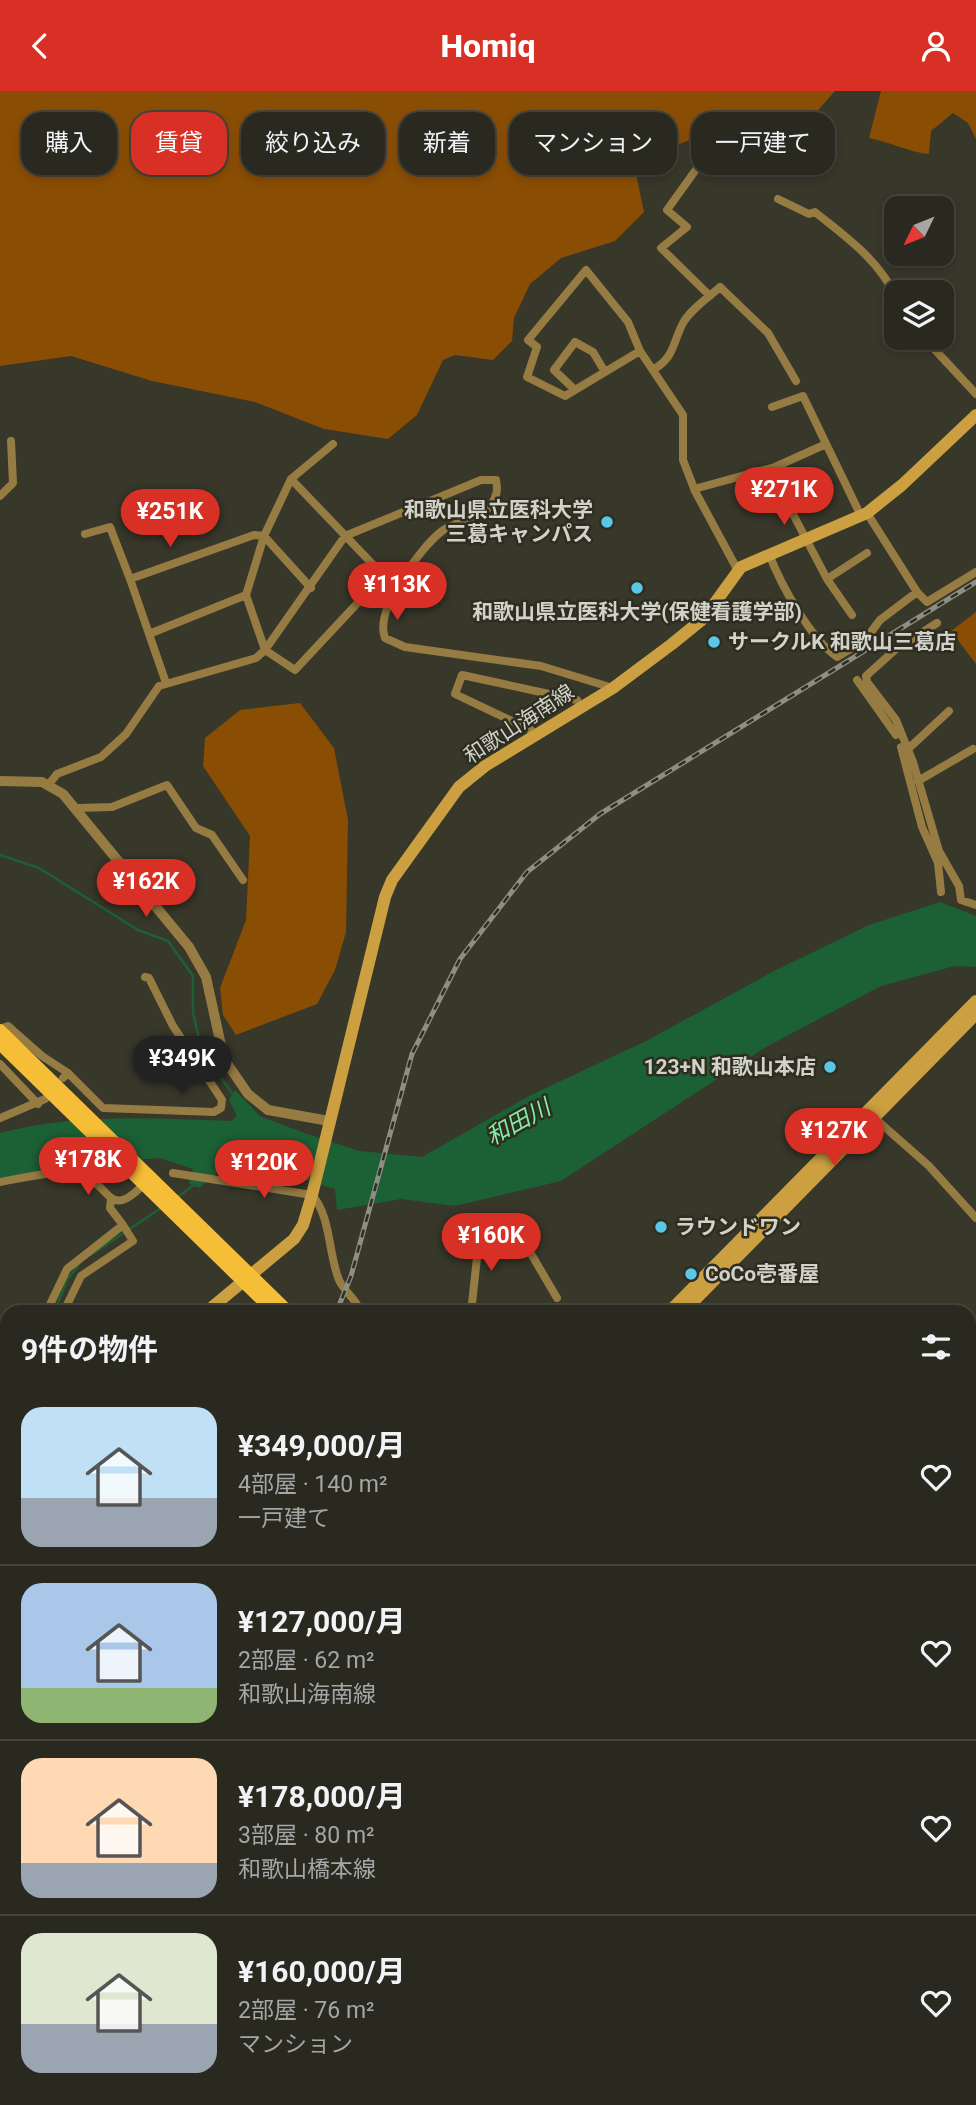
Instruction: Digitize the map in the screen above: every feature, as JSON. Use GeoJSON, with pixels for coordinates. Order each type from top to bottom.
{"type":"FeatureCollection","features":[{"type":"Feature","properties":{"kind":"main road"},"geometry":{"type":"LineString","coordinates":[[737,569],[864,515],[902,485],[976,415]]}},
{"type":"Feature","properties":{"kind":"main road","name":"和歌山海南線"},"geometry":{"type":"LineString","coordinates":[[215,1305],[299,1233],[312,1192],[385,897],[392,880],[459,786],[612,688],[704,618],[737,569]]}},
{"type":"Feature","properties":{"kind":"main road"},"geometry":{"type":"LineString","coordinates":[[690,1305],[976,1000]]}},
{"type":"Feature","properties":{"kind":"main road"},"geometry":{"type":"LineString","coordinates":[[676,1305],[976,1014]]}},
{"type":"Feature","properties":{"kind":"main road"},"geometry":{"type":"LineString","coordinates":[[0,1030],[134,1174],[147,1178]]}},
{"type":"Feature","properties":{"kind":"main road"},"geometry":{"type":"LineString","coordinates":[[0,1044],[76,1111],[248,1278],[280,1305]]}},
{"type":"Feature","properties":{"kind":"main road"},"geometry":{"type":"LineString","coordinates":[[248,1278],[269,1305]]}},
{"type":"Feature","properties":{"kind":"street"},"geometry":{"type":"LineString","coordinates":[[692,175],[667,210],[687,227],[661,248],[710,296]]}},
{"type":"Feature","properties":{"kind":"street"},"geometry":{"type":"LineString","coordinates":[[778,199],[809,214],[815,212],[860,248],[888,280]]}},
{"type":"Feature","properties":{"kind":"street"},"geometry":{"type":"LineString","coordinates":[[640,351],[565,396],[527,377],[537,347],[528,341],[586,270],[628,322],[640,351],[683,415],[683,460],[694,489],[737,569]]}},
{"type":"Feature","properties":{"kind":"street"},"geometry":{"type":"LineString","coordinates":[[654,369],[664,363],[673,352],[684,322],[720,287],[768,333],[796,381]]}},
{"type":"Feature","properties":{"kind":"street"},"geometry":{"type":"LineString","coordinates":[[575,390],[555,370],[575,342],[593,352],[605,372]]}},
{"type":"Feature","properties":{"kind":"street"},"geometry":{"type":"LineString","coordinates":[[935,350],[976,394]]}},
{"type":"Feature","properties":{"kind":"street"},"geometry":{"type":"LineString","coordinates":[[772,407],[803,396],[864,515],[917,592],[927,602],[976,572]]}},
{"type":"Feature","properties":{"kind":"street"},"geometry":{"type":"LineString","coordinates":[[0,496],[13,483],[11,441]]}},
{"type":"Feature","properties":{"kind":"street"},"geometry":{"type":"LineString","coordinates":[[291,479],[381,573],[380,579],[295,670],[265,650],[246,595],[264,536],[291,479],[333,444]]}},
{"type":"Feature","properties":{"kind":"street"},"geometry":{"type":"LineString","coordinates":[[694,489],[775,467],[826,444]]}},
{"type":"Feature","properties":{"kind":"street"},"geometry":{"type":"LineString","coordinates":[[775,467],[807,541],[827,579],[852,615]]}},
{"type":"Feature","properties":{"kind":"street"},"geometry":{"type":"LineString","coordinates":[[49,784],[57,774],[101,757],[127,734],[150,697],[166,683],[256,658],[265,650],[311,587],[345,536],[481,479],[496,480],[498,491],[491,505],[482,514],[443,530],[421,553],[384,613],[381,628],[385,638],[405,647],[541,666],[612,688]]}},
{"type":"Feature","properties":{"kind":"street"},"geometry":{"type":"LineString","coordinates":[[85,534],[110,527],[166,683]]}},
{"type":"Feature","properties":{"kind":"street"},"geometry":{"type":"LineString","coordinates":[[130,579],[254,535],[264,536],[311,587]]}},
{"type":"Feature","properties":{"kind":"street"},"geometry":{"type":"LineString","coordinates":[[827,579],[867,553]]}},
{"type":"Feature","properties":{"kind":"street"},"geometry":{"type":"LineString","coordinates":[[769,554],[804,618],[824,648],[837,657],[865,640],[880,620],[917,592]]}},
{"type":"Feature","properties":{"kind":"street"},"geometry":{"type":"LineString","coordinates":[[149,635],[246,595]]}},
{"type":"Feature","properties":{"kind":"street"},"geometry":{"type":"LineString","coordinates":[[937,623],[896,649],[866,676],[867,682],[895,720],[908,749],[937,845],[959,886],[961,900],[976,905]]}},
{"type":"Feature","properties":{"kind":"street"},"geometry":{"type":"LineString","coordinates":[[535,735],[531,730],[455,694],[461,675],[577,700],[582,707]]}},
{"type":"Feature","properties":{"kind":"street"},"geometry":{"type":"LineString","coordinates":[[857,680],[892,727],[904,755],[922,827],[938,863],[941,892]]}},
{"type":"Feature","properties":{"kind":"street"},"geometry":{"type":"LineString","coordinates":[[908,749],[949,711]]}},
{"type":"Feature","properties":{"kind":"street"},"geometry":{"type":"LineString","coordinates":[[918,781],[973,749]]}},
{"type":"Feature","properties":{"kind":"street"},"geometry":{"type":"LineString","coordinates":[[0,782],[49,784],[77,808],[189,947],[206,977],[221,1061],[248,1094],[268,1110],[328,1127]]}},
{"type":"Feature","properties":{"kind":"street"},"geometry":{"type":"LineString","coordinates":[[77,808],[112,807],[167,785],[196,828],[212,835],[243,880]]}},
{"type":"Feature","properties":{"kind":"street"},"geometry":{"type":"LineString","coordinates":[[0,1030],[8,1026],[14,1030],[103,1108],[214,1112],[221,1108],[222,1100],[206,1071],[160,1004],[149,978],[145,977]]}},
{"type":"Feature","properties":{"kind":"street"},"geometry":{"type":"LineString","coordinates":[[206,1071],[221,1061]]}},
{"type":"Feature","properties":{"kind":"street"},"geometry":{"type":"LineString","coordinates":[[0,1064],[41,1101],[0,1118]]}},
{"type":"Feature","properties":{"kind":"street"},"geometry":{"type":"LineString","coordinates":[[871,1114],[929,1166],[976,1218]]}},
{"type":"Feature","properties":{"kind":"street"},"geometry":{"type":"LineString","coordinates":[[173,1173],[312,1192],[322,1206],[330,1257],[341,1284],[355,1305]]}},
{"type":"Feature","properties":{"kind":"street"},"geometry":{"type":"LineString","coordinates":[[0,1182],[76,1174],[92,1181],[111,1199],[128,1199],[147,1178]]}},
{"type":"Feature","properties":{"kind":"street"},"geometry":{"type":"LineString","coordinates":[[67,1305],[81,1276],[133,1241],[110,1208],[111,1199]]}},
{"type":"Feature","properties":{"kind":"street"},"geometry":{"type":"LineString","coordinates":[[472,1305],[480,1230],[485,1223],[498,1218],[513,1223],[558,1298]]}},
{"type":"Feature","properties":{"kind":"street"},"geometry":{"type":"LineString","coordinates":[[50,1305],[67,1269],[122,1225]]}},
{"type":"Feature","properties":{"kind":"shaded area"},"geometry":{"type":"Polygon","coordinates":[[[0,91],[835,91],[817,112],[691,112],[691,140],[677,145],[677,112],[509,112],[509,175],[636,175],[644,212],[615,241],[561,258],[530,284],[514,318],[512,341],[493,360],[455,355],[443,360],[417,415],[388,439],[324,429],[255,402],[152,381],[71,356],[0,366],[0,91]]]}},
{"type":"Feature","properties":{"kind":"shaded area"},"geometry":{"type":"Polygon","coordinates":[[[881,91],[976,91],[976,139],[968,123],[953,113],[931,131],[929,154],[869,138],[881,91]]]}},
{"type":"Feature","properties":{"kind":"shaded area"},"geometry":{"type":"Polygon","coordinates":[[[976,612],[976,664],[951,631],[976,612]]]}},
{"type":"Feature","properties":{"kind":"shaded area"},"geometry":{"type":"Polygon","coordinates":[[[300,703],[334,748],[348,820],[346,932],[335,970],[317,1004],[236,1035],[223,1015],[220,988],[246,920],[250,836],[203,766],[205,738],[240,710],[300,703]]]}},
{"type":"Feature","properties":{"kind":"water","name":"和田川"},"geometry":{"type":"Polygon","coordinates":[[[940,902],[976,916],[976,967],[955,966],[881,986],[766,1047],[561,1181],[455,1206],[401,1199],[337,1210],[335,1189],[303,1179],[224,1167],[199,1188],[189,1184],[193,1169],[160,1158],[91,1164],[0,1181],[0,1133],[57,1122],[115,1118],[231,1121],[237,1116],[229,1100],[235,1090],[260,1116],[307,1134],[360,1151],[422,1157],[529,1096],[648,1040],[772,972],[869,925],[940,902]]]}},
{"type":"Feature","properties":{"kind":"waterway"},"geometry":{"type":"LineString","coordinates":[[0,855],[39,868],[138,930],[168,941],[193,976],[193,1013],[202,1051],[234,1096]]}},
{"type":"Feature","properties":{"kind":"waterway"},"geometry":{"type":"LineString","coordinates":[[178,1197],[195,1184]]}},
{"type":"Feature","properties":{"kind":"waterway"},"geometry":{"type":"LineString","coordinates":[[91,1255],[161,1208]]}},
{"type":"Feature","properties":{"kind":"waterway"},"geometry":{"type":"LineString","coordinates":[[57,1305],[67,1280],[80,1263]]}},
{"type":"Feature","properties":{"kind":"railway"},"geometry":{"type":"LineString","coordinates":[[339,1305],[351,1276],[412,1054],[460,959],[527,872],[600,814],[976,582]]}},
{"type":"Feature","properties":{"kind":"place","name":"和歌山県立医科大学 三葛キャンパス"},"geometry":{"type":"Point","coordinates":[607,522]}},
{"type":"Feature","properties":{"kind":"place","name":"和歌山県立医科大学(保健看護学部)"},"geometry":{"type":"Point","coordinates":[637,588]}},
{"type":"Feature","properties":{"kind":"place","name":"サークルK 和歌山三葛店"},"geometry":{"type":"Point","coordinates":[714,642]}},
{"type":"Feature","properties":{"kind":"place","name":"123+N 和歌山本店"},"geometry":{"type":"Point","coordinates":[830,1067]}},
{"type":"Feature","properties":{"kind":"place","name":"ラウンドワン"},"geometry":{"type":"Point","coordinates":[661,1227]}},
{"type":"Feature","properties":{"kind":"place","name":"CoCo壱番屋"},"geometry":{"type":"Point","coordinates":[691,1274]}}]}
